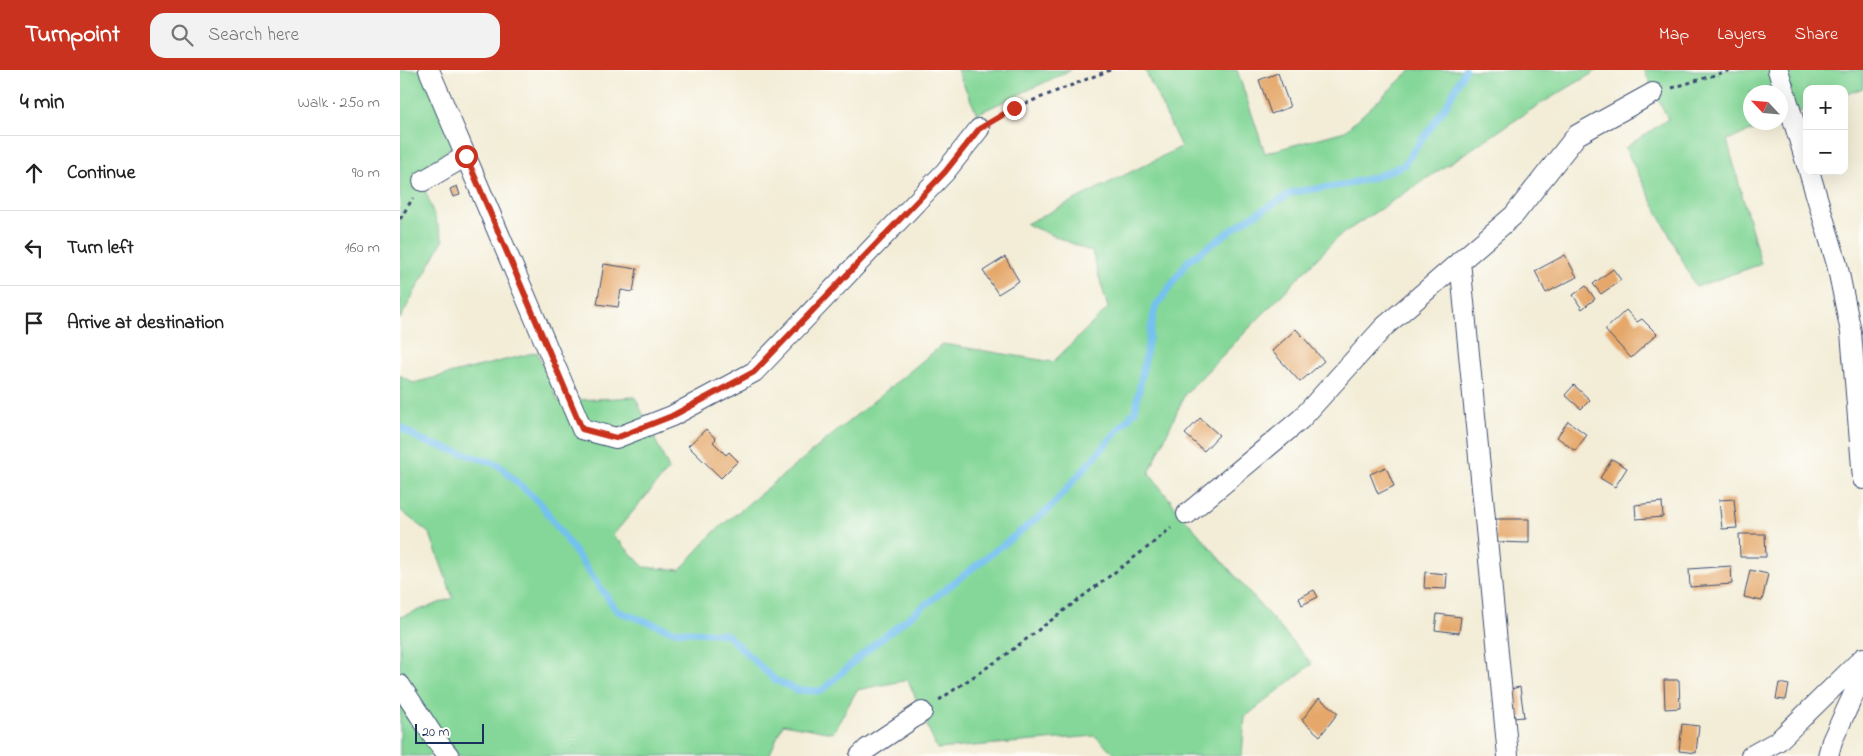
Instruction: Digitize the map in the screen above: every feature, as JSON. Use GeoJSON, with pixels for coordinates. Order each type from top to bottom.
{"type":"FeatureCollection","features":[{"type":"Feature","properties":{"kind":"street"},"geometry":{"type":"LineString","coordinates":[[429,70],[582,429],[616,438],[672,416],[754,372],[945,172],[979,129]]}},
{"type":"Feature","properties":{"kind":"street"},"geometry":{"type":"LineString","coordinates":[[1778,70],[1803,152]]}},
{"type":"Feature","properties":{"kind":"street"},"geometry":{"type":"LineString","coordinates":[[1187,514],[1301,419],[1384,327],[1514,215],[1577,135],[1653,93]]}},
{"type":"Feature","properties":{"kind":"street"},"geometry":{"type":"LineString","coordinates":[[423,181],[466,156]]}},
{"type":"Feature","properties":{"kind":"street"},"geometry":{"type":"LineString","coordinates":[[1810,175],[1857,332],[1863,480]]}},
{"type":"Feature","properties":{"kind":"street"},"geometry":{"type":"LineString","coordinates":[[1460,262],[1508,756]]}},
{"type":"Feature","properties":{"kind":"street"},"geometry":{"type":"LineString","coordinates":[[1751,756],[1778,741],[1863,658]]}},
{"type":"Feature","properties":{"kind":"street"},"geometry":{"type":"LineString","coordinates":[[1828,756],[1832,741],[1863,674]]}},
{"type":"Feature","properties":{"kind":"street"},"geometry":{"type":"LineString","coordinates":[[400,685],[436,740],[449,756]]}},
{"type":"Feature","properties":{"kind":"street"},"geometry":{"type":"LineString","coordinates":[[860,756],[867,749],[922,712]]}},
{"type":"Feature","properties":{"kind":"path"},"geometry":{"type":"LineString","coordinates":[[979,129],[1014,108],[1110,70]]}},
{"type":"Feature","properties":{"kind":"path"},"geometry":{"type":"LineString","coordinates":[[1653,93],[1731,70]]}},
{"type":"Feature","properties":{"kind":"path"},"geometry":{"type":"LineString","coordinates":[[922,712],[1004,656],[1148,547],[1187,514]]}},
{"type":"Feature","properties":{"kind":"green space"},"geometry":{"type":"Polygon","coordinates":[[[400,70],[439,70],[466,136],[419,173],[443,240],[400,319],[400,70]]]}},
{"type":"Feature","properties":{"kind":"green space"},"geometry":{"type":"Polygon","coordinates":[[[957,70],[1071,70],[977,114],[957,70]]]}},
{"type":"Feature","properties":{"kind":"green space"},"geometry":{"type":"Polygon","coordinates":[[[1145,70],[1237,70],[1265,153],[1345,131],[1411,70],[1598,70],[1537,106],[1339,236],[1185,394],[1149,473],[1181,514],[1312,664],[1245,717],[1242,756],[1117,756],[1095,736],[937,749],[908,680],[857,690],[833,733],[783,724],[769,756],[400,756],[400,617],[453,598],[430,534],[400,510],[400,375],[413,383],[537,352],[558,401],[635,397],[669,469],[613,535],[644,567],[680,570],[714,532],[943,344],[1053,362],[1108,308],[1092,252],[1026,224],[1181,147],[1145,70]]]}},
{"type":"Feature","properties":{"kind":"green space"},"geometry":{"type":"Polygon","coordinates":[[[1644,70],[1863,70],[1863,88],[1848,94],[1848,85],[1803,85],[1803,111],[1788,116],[1788,85],[1743,85],[1743,130],[1753,130],[1727,140],[1761,264],[1696,287],[1625,148],[1668,119],[1644,70]]]}},
{"type":"Feature","properties":{"kind":"building"},"geometry":{"type":"Polygon","coordinates":[[[1278,73],[1290,107],[1271,114],[1259,80],[1278,73]]]}},
{"type":"Feature","properties":{"kind":"building"},"geometry":{"type":"Polygon","coordinates":[[[457,186],[460,195],[453,197],[450,189],[457,186]]]}},
{"type":"Feature","properties":{"kind":"building"},"geometry":{"type":"Polygon","coordinates":[[[1565,255],[1577,277],[1546,293],[1535,271],[1565,255]]]}},
{"type":"Feature","properties":{"kind":"building"},"geometry":{"type":"Polygon","coordinates":[[[1005,257],[1019,281],[998,294],[983,271],[1005,257]]]}},
{"type":"Feature","properties":{"kind":"building"},"geometry":{"type":"Polygon","coordinates":[[[604,264],[637,269],[633,292],[621,290],[618,307],[597,304],[604,264]]]}},
{"type":"Feature","properties":{"kind":"building"},"geometry":{"type":"Polygon","coordinates":[[[1613,269],[1621,280],[1601,294],[1593,284],[1613,269]]]}},
{"type":"Feature","properties":{"kind":"building"},"geometry":{"type":"Polygon","coordinates":[[[1586,286],[1595,299],[1582,309],[1573,295],[1586,286]]]}},
{"type":"Feature","properties":{"kind":"building"},"geometry":{"type":"Polygon","coordinates":[[[1626,310],[1637,322],[1642,319],[1657,334],[1631,358],[1605,330],[1626,310]]]}},
{"type":"Feature","properties":{"kind":"building"},"geometry":{"type":"Polygon","coordinates":[[[1296,329],[1324,361],[1300,382],[1272,351],[1296,329]]]}},
{"type":"Feature","properties":{"kind":"building"},"geometry":{"type":"Polygon","coordinates":[[[1574,385],[1590,400],[1581,409],[1565,395],[1574,385]]]}},
{"type":"Feature","properties":{"kind":"building"},"geometry":{"type":"Polygon","coordinates":[[[1200,418],[1219,435],[1204,451],[1185,434],[1200,418]]]}},
{"type":"Feature","properties":{"kind":"building"},"geometry":{"type":"Polygon","coordinates":[[[1568,421],[1587,435],[1575,451],[1557,437],[1568,421]]]}},
{"type":"Feature","properties":{"kind":"building"},"geometry":{"type":"Polygon","coordinates":[[[706,429],[716,439],[713,442],[726,455],[729,452],[738,461],[721,478],[688,446],[706,429]]]}},
{"type":"Feature","properties":{"kind":"building"},"geometry":{"type":"Polygon","coordinates":[[[1612,459],[1627,468],[1615,487],[1600,478],[1612,459]]]}},
{"type":"Feature","properties":{"kind":"building"},"geometry":{"type":"Polygon","coordinates":[[[1386,467],[1394,486],[1378,494],[1370,474],[1386,467]]]}},
{"type":"Feature","properties":{"kind":"building"},"geometry":{"type":"Polygon","coordinates":[[[1734,499],[1737,528],[1722,529],[1719,500],[1734,499]]]}},
{"type":"Feature","properties":{"kind":"building"},"geometry":{"type":"Polygon","coordinates":[[[1662,502],[1663,517],[1636,519],[1635,505],[1662,502]]]}},
{"type":"Feature","properties":{"kind":"building"},"geometry":{"type":"Polygon","coordinates":[[[1496,519],[1529,519],[1529,543],[1496,542],[1496,519]]]}},
{"type":"Feature","properties":{"kind":"building"},"geometry":{"type":"Polygon","coordinates":[[[1739,534],[1765,534],[1766,557],[1740,557],[1739,534]]]}},
{"type":"Feature","properties":{"kind":"building"},"geometry":{"type":"Polygon","coordinates":[[[1731,566],[1732,584],[1690,587],[1689,569],[1731,566]]]}},
{"type":"Feature","properties":{"kind":"building"},"geometry":{"type":"Polygon","coordinates":[[[1750,570],[1768,574],[1762,601],[1744,597],[1750,570]]]}},
{"type":"Feature","properties":{"kind":"building"},"geometry":{"type":"Polygon","coordinates":[[[1425,572],[1447,574],[1446,589],[1424,588],[1425,572]]]}},
{"type":"Feature","properties":{"kind":"building"},"geometry":{"type":"Polygon","coordinates":[[[1314,590],[1318,597],[1302,605],[1299,598],[1314,590]]]}},
{"type":"Feature","properties":{"kind":"building"},"geometry":{"type":"Polygon","coordinates":[[[1437,614],[1461,617],[1459,633],[1435,630],[1437,614]]]}},
{"type":"Feature","properties":{"kind":"building"},"geometry":{"type":"Polygon","coordinates":[[[1664,680],[1679,680],[1680,708],[1665,709],[1664,680]]]}},
{"type":"Feature","properties":{"kind":"building"},"geometry":{"type":"Polygon","coordinates":[[[1779,683],[1789,685],[1786,700],[1776,699],[1779,683]]]}},
{"type":"Feature","properties":{"kind":"building"},"geometry":{"type":"Polygon","coordinates":[[[1520,687],[1524,717],[1513,718],[1510,689],[1520,687]]]}},
{"type":"Feature","properties":{"kind":"building"},"geometry":{"type":"Polygon","coordinates":[[[1319,698],[1338,713],[1320,736],[1302,720],[1319,698]]]}},
{"type":"Feature","properties":{"kind":"building"},"geometry":{"type":"Polygon","coordinates":[[[1682,724],[1699,726],[1696,753],[1679,751],[1682,724]]]}},
{"type":"Feature","properties":{"kind":"waterway"},"geometry":{"type":"LineString","coordinates":[[400,427],[423,441],[497,464],[541,504],[617,611],[673,631],[726,634],[775,680],[797,690],[821,691],[872,646],[1048,510],[1135,411],[1155,308],[1188,261],[1243,222],[1293,192],[1343,185],[1375,177],[1404,165],[1446,106],[1465,70]]}},
{"type":"Feature","properties":{"kind":"route"},"geometry":{"type":"LineString","coordinates":[[466,156],[582,429],[616,438],[672,416],[754,372],[945,172],[979,129],[1014,108]]}}]}
